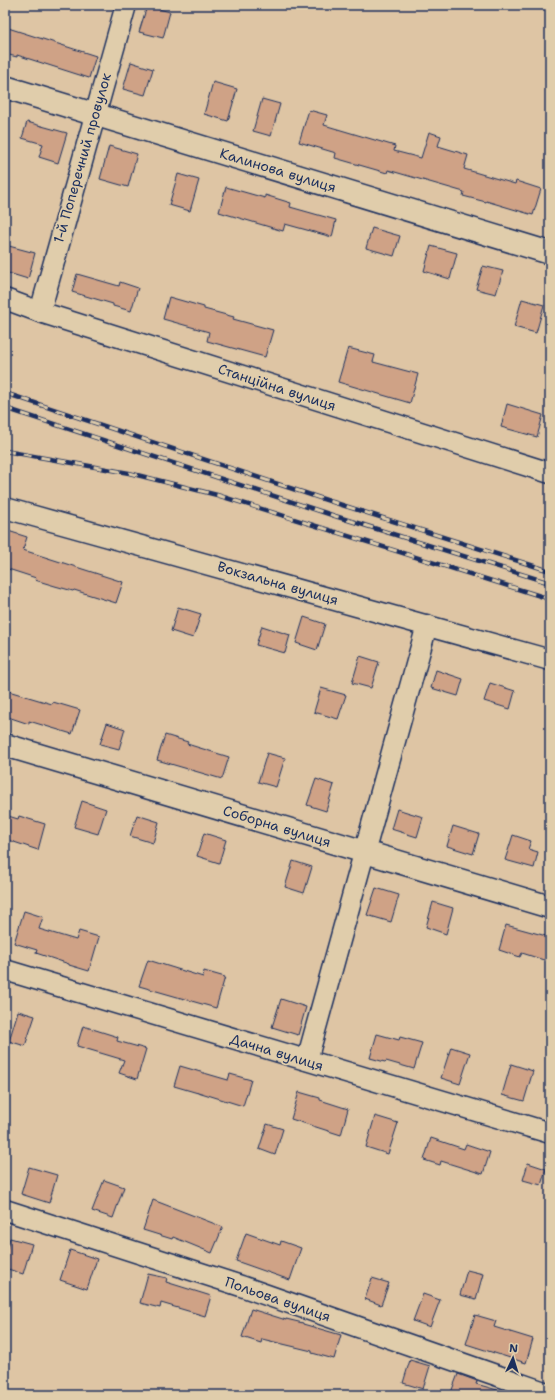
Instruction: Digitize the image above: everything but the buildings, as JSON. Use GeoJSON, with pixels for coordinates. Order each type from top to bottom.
{"type":"FeatureCollection","features":[{"type":"Feature","properties":{"kind":"street","name":"1-й Поперечний провулок"},"geometry":{"type":"LineString","coordinates":[[40,312],[94,114],[126,5]]}},
{"type":"Feature","properties":{"kind":"street","name":"Калинова вулиця"},"geometry":{"type":"LineString","coordinates":[[5,87],[550,253]]}},
{"type":"Feature","properties":{"kind":"street","name":"Станційна вулиця"},"geometry":{"type":"LineString","coordinates":[[5,299],[40,312],[550,473]]}},
{"type":"Feature","properties":{"kind":"street","name":"Вокзальна вулиця"},"geometry":{"type":"LineString","coordinates":[[5,508],[550,660]]}},
{"type":"Feature","properties":{"kind":"street"},"geometry":{"type":"LineString","coordinates":[[307,1060],[427,625]]}},
{"type":"Feature","properties":{"kind":"street","name":"Соборна вулиця"},"geometry":{"type":"LineString","coordinates":[[5,745],[550,907]]}},
{"type":"Feature","properties":{"kind":"street","name":"Дачна вулиця"},"geometry":{"type":"LineString","coordinates":[[5,970],[550,1133]]}},
{"type":"Feature","properties":{"kind":"street","name":"Польова вулиця"},"geometry":{"type":"LineString","coordinates":[[5,1210],[241,1286],[550,1394]]}},
{"type":"Feature","properties":{"kind":"railway"},"geometry":{"type":"LineString","coordinates":[[5,393],[320,498],[550,571]]}},
{"type":"Feature","properties":{"kind":"railway"},"geometry":{"type":"LineString","coordinates":[[5,408],[335,516],[550,583]]}},
{"type":"Feature","properties":{"kind":"railway"},"geometry":{"type":"LineString","coordinates":[[5,451],[129,473],[217,495],[550,599]]}}]}
